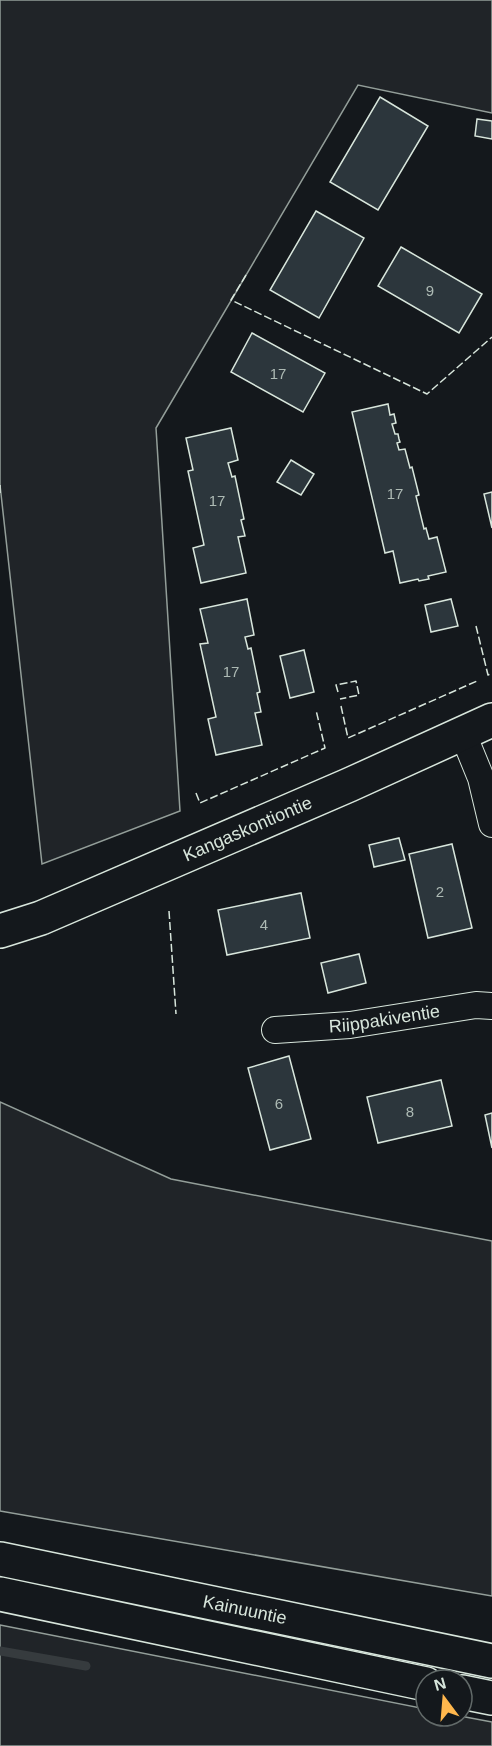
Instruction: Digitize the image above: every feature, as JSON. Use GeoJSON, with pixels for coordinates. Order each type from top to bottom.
{"type":"FeatureCollection","features":[{"type":"Feature","properties":{"kind":"main road","name":"Kangaskontiontie"},"geometry":{"type":"LineString","coordinates":[[0,931],[41,918],[492,720]]}},
{"type":"Feature","properties":{"kind":"main road","name":"Kainuuntie"},"geometry":{"type":"LineString","coordinates":[[0,1558],[492,1661]]}},
{"type":"Feature","properties":{"kind":"main road","name":"Kainuuntie"},"geometry":{"type":"LineString","coordinates":[[0,1594],[414,1681]]}},
{"type":"Feature","properties":{"kind":"main road"},"geometry":{"type":"LineString","coordinates":[[474,1694],[492,1698]]}},
{"type":"Feature","properties":{"kind":"street"},"geometry":{"type":"LineString","coordinates":[[463,734],[481,778],[492,824]]}},
{"type":"Feature","properties":{"kind":"street","name":"Riippakiventie"},"geometry":{"type":"LineString","coordinates":[[275,1030],[350,1025],[476,1005],[492,1006]]}},
{"type":"Feature","properties":{"kind":"shaded area"},"geometry":{"type":"Polygon","coordinates":[[[0,0],[492,0],[492,113],[358,85],[156,428],[180,811],[42,864],[0,485],[0,0]]]}},
{"type":"Feature","properties":{"kind":"shaded area"},"geometry":{"type":"Polygon","coordinates":[[[0,1102],[171,1179],[492,1241],[492,1596],[0,1511],[0,1102]]]}},
{"type":"Feature","properties":{"kind":"shaded area"},"geometry":{"type":"Polygon","coordinates":[[[0,1625],[414,1707],[414,1728],[474,1728],[474,1719],[492,1722],[492,1746],[0,1746],[0,1625]]]}},
{"type":"Feature","properties":{"kind":"building"},"geometry":{"type":"Polygon","coordinates":[[[380,97],[428,126],[378,210],[330,182],[380,97]]]}},
{"type":"Feature","properties":{"kind":"building"},"geometry":{"type":"Polygon","coordinates":[[[477,119],[492,121],[492,139],[475,136],[477,119]]]}},
{"type":"Feature","properties":{"kind":"building"},"geometry":{"type":"Polygon","coordinates":[[[316,211],[364,238],[319,318],[270,290],[316,211]]]}},
{"type":"Feature","properties":{"kind":"building"},"geometry":{"type":"Polygon","coordinates":[[[401,247],[482,294],[459,333],[378,286],[401,247]]]}},
{"type":"Feature","properties":{"kind":"building"},"geometry":{"type":"Polygon","coordinates":[[[252,333],[325,373],[303,412],[231,372],[252,333]]]}},
{"type":"Feature","properties":{"kind":"building"},"geometry":{"type":"Polygon","coordinates":[[[388,404],[390,415],[394,414],[396,423],[392,424],[395,434],[398,434],[399,450],[405,449],[410,468],[412,467],[424,529],[426,528],[429,539],[437,537],[446,572],[428,576],[429,579],[400,583],[393,551],[385,553],[352,412],[388,404]]]}},
{"type":"Feature","properties":{"kind":"building"},"geometry":{"type":"Polygon","coordinates":[[[231,428],[238,460],[228,463],[232,477],[235,476],[244,519],[241,520],[245,536],[238,537],[246,573],[201,583],[193,548],[204,545],[188,471],[193,470],[186,438],[231,428]]]}},
{"type":"Feature","properties":{"kind":"building"},"geometry":{"type":"Polygon","coordinates":[[[291,460],[314,474],[301,495],[277,482],[291,460]]]}},
{"type":"Feature","properties":{"kind":"building"},"geometry":{"type":"Polygon","coordinates":[[[492,492],[492,528],[484,494],[492,492]]]}},
{"type":"Feature","properties":{"kind":"building"},"geometry":{"type":"Polygon","coordinates":[[[247,599],[254,635],[245,637],[248,649],[251,648],[260,692],[257,693],[261,712],[255,713],[262,745],[216,755],[208,719],[216,717],[200,644],[208,643],[200,609],[247,599]]]}},
{"type":"Feature","properties":{"kind":"building"},"geometry":{"type":"Polygon","coordinates":[[[451,599],[458,626],[431,632],[425,605],[451,599]]]}},
{"type":"Feature","properties":{"kind":"building"},"geometry":{"type":"Polygon","coordinates":[[[304,650],[314,692],[290,698],[280,656],[304,650]]]}},
{"type":"Feature","properties":{"kind":"building"},"geometry":{"type":"Polygon","coordinates":[[[399,838],[405,860],[374,867],[369,845],[399,838]]]}},
{"type":"Feature","properties":{"kind":"building"},"geometry":{"type":"Polygon","coordinates":[[[452,844],[472,928],[428,938],[409,854],[452,844]]]}},
{"type":"Feature","properties":{"kind":"building"},"geometry":{"type":"Polygon","coordinates":[[[301,893],[310,938],[227,955],[218,910],[301,893]]]}},
{"type":"Feature","properties":{"kind":"building"},"geometry":{"type":"Polygon","coordinates":[[[359,954],[366,983],[328,993],[321,963],[359,954]]]}},
{"type":"Feature","properties":{"kind":"building"},"geometry":{"type":"Polygon","coordinates":[[[289,1056],[311,1139],[270,1150],[248,1068],[289,1056]]]}},
{"type":"Feature","properties":{"kind":"building"},"geometry":{"type":"Polygon","coordinates":[[[441,1080],[452,1126],[378,1143],[367,1097],[441,1080]]]}},
{"type":"Feature","properties":{"kind":"building"},"geometry":{"type":"Polygon","coordinates":[[[492,1113],[492,1148],[485,1115],[492,1113]]]}},
{"type":"Feature","properties":{"kind":"waterway"},"geometry":{"type":"LineString","coordinates":[[0,1651],[86,1666]]}},
{"type":"Feature","properties":{"kind":"fence"},"geometry":{"type":"LineString","coordinates":[[246,275],[231,300],[427,394],[492,337]]}},
{"type":"Feature","properties":{"kind":"fence"},"geometry":{"type":"LineString","coordinates":[[0,485],[0,493]]}},
{"type":"Feature","properties":{"kind":"fence"},"geometry":{"type":"LineString","coordinates":[[476,626],[488,675],[492,673]]}},
{"type":"Feature","properties":{"kind":"fence"},"geometry":{"type":"LineString","coordinates":[[338,692],[336,685],[356,681],[359,695],[340,699]]}},
{"type":"Feature","properties":{"kind":"fence"},"geometry":{"type":"LineString","coordinates":[[341,706],[348,738],[477,681]]}},
{"type":"Feature","properties":{"kind":"fence"},"geometry":{"type":"LineString","coordinates":[[196,793],[200,803],[325,748],[316,710]]}},
{"type":"Feature","properties":{"kind":"fence"},"geometry":{"type":"LineString","coordinates":[[169,911],[176,1014]]}}]}
